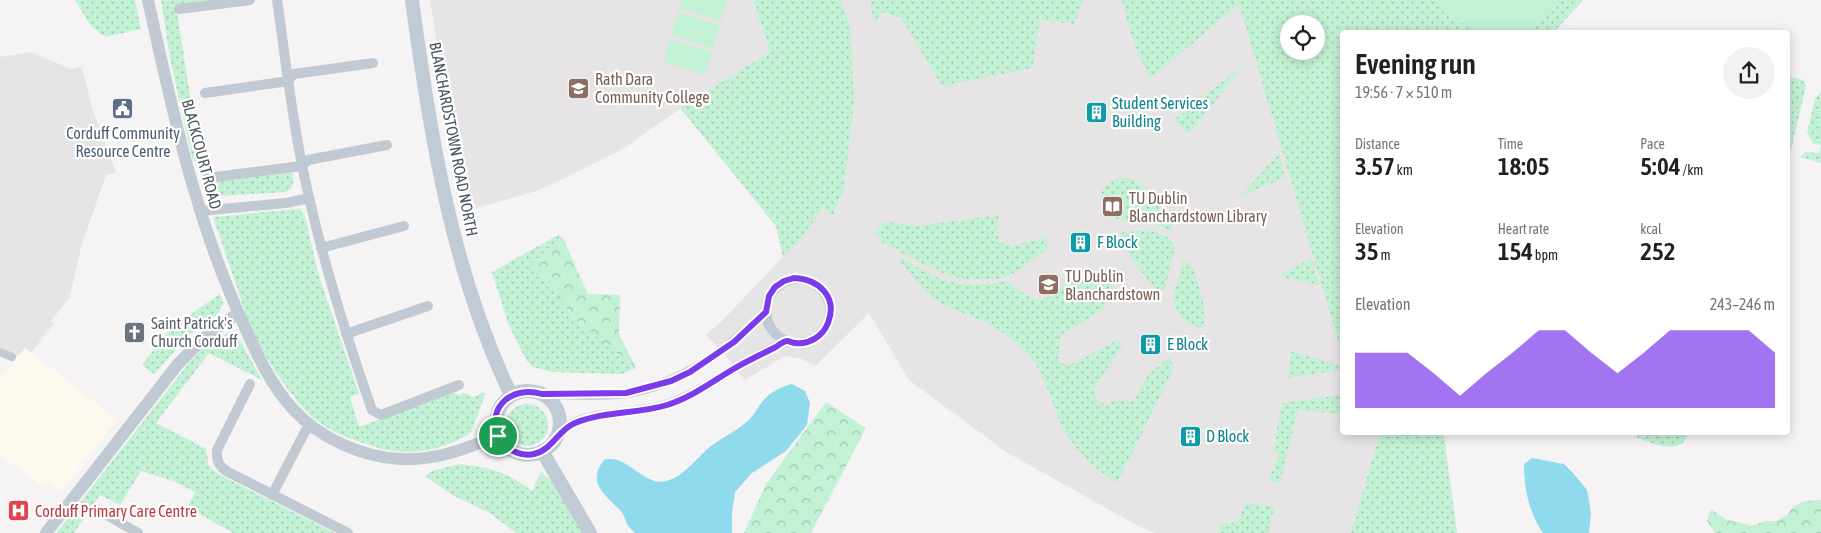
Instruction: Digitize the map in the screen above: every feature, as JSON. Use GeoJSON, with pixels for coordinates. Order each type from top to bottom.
{"type":"FeatureCollection","features":[{"type":"Feature","properties":{"kind":"main road","name":"BLANCHARDSTOWN ROAD NORTH"},"geometry":{"type":"LineString","coordinates":[[412,0],[430,118],[453,233],[481,324],[511,395]]}},
{"type":"Feature","properties":{"kind":"main road"},"geometry":{"type":"LineString","coordinates":[[521,391],[532,391],[550,399],[556,407],[560,426],[557,436],[551,445],[532,455],[521,454],[503,444],[498,436],[497,412],[503,402],[511,395],[521,391]]}},
{"type":"Feature","properties":{"kind":"main road"},"geometry":{"type":"LineString","coordinates":[[542,451],[590,533]]}},
{"type":"Feature","properties":{"kind":"street","name":"BLACKCOURT ROAD"},"geometry":{"type":"LineString","coordinates":[[148,0],[188,173],[225,282],[260,361],[293,409],[309,424],[350,447],[368,454],[398,459],[440,457],[498,436]]}},
{"type":"Feature","properties":{"kind":"street"},"geometry":{"type":"LineString","coordinates":[[180,9],[250,0]]}},
{"type":"Feature","properties":{"kind":"street"},"geometry":{"type":"LineString","coordinates":[[277,0],[288,80],[309,198],[321,248],[346,334],[372,410],[381,415],[458,386]]}},
{"type":"Feature","properties":{"kind":"street"},"geometry":{"type":"LineString","coordinates":[[205,93],[288,80],[294,74],[373,63]]}},
{"type":"Feature","properties":{"kind":"street"},"geometry":{"type":"LineString","coordinates":[[207,178],[302,166],[308,160],[387,145]]}},
{"type":"Feature","properties":{"kind":"street"},"geometry":{"type":"LineString","coordinates":[[201,211],[309,198]]}},
{"type":"Feature","properties":{"kind":"street"},"geometry":{"type":"LineString","coordinates":[[321,248],[404,226]]}},
{"type":"Feature","properties":{"kind":"street"},"geometry":{"type":"LineString","coordinates":[[794,278],[805,278],[815,282],[823,289],[831,307],[827,326],[821,334],[813,340],[803,343],[786,341],[777,336],[770,327],[766,312],[769,296],[775,287],[784,281],[794,278]]}},
{"type":"Feature","properties":{"kind":"street"},"geometry":{"type":"LineString","coordinates":[[346,334],[428,306]]}},
{"type":"Feature","properties":{"kind":"street"},"geometry":{"type":"LineString","coordinates":[[542,394],[626,393],[671,381],[712,359],[734,342],[766,312]]}},
{"type":"Feature","properties":{"kind":"street"},"geometry":{"type":"LineString","coordinates":[[46,533],[178,364],[204,338],[238,313]]}},
{"type":"Feature","properties":{"kind":"street"},"geometry":{"type":"LineString","coordinates":[[557,436],[572,424],[584,420],[600,416],[639,412],[670,404],[697,392],[739,366],[786,341]]}},
{"type":"Feature","properties":{"kind":"street"},"geometry":{"type":"LineString","coordinates":[[0,352],[12,357]]}},
{"type":"Feature","properties":{"kind":"street"},"geometry":{"type":"LineString","coordinates":[[250,384],[218,447],[216,458],[221,467],[348,533]]}},
{"type":"Feature","properties":{"kind":"street"},"geometry":{"type":"LineString","coordinates":[[272,495],[309,424]]}},
{"type":"Feature","properties":{"kind":"street"},"geometry":{"type":"LineString","coordinates":[[107,514],[138,533]]}},
{"type":"Feature","properties":{"kind":"shaded area","name":"TU Dublin Blanchardstown"},"geometry":{"type":"Polygon","coordinates":[[[430,0],[1583,0],[1556,30],[1340,30],[1340,435],[1444,435],[1457,533],[1156,533],[1142,528],[1006,452],[909,380],[869,313],[815,366],[802,359],[785,356],[745,380],[722,351],[706,335],[722,321],[783,257],[776,226],[681,108],[621,150],[536,191],[473,209],[440,67],[430,0]]]}},
{"type":"Feature","properties":{"kind":"shaded area"},"geometry":{"type":"Polygon","coordinates":[[[31,52],[71,69],[82,67],[93,111],[116,172],[106,175],[81,247],[70,297],[51,321],[54,323],[31,353],[25,348],[19,355],[0,351],[0,57],[31,52]]]}},
{"type":"Feature","properties":{"kind":"shaded area"},"geometry":{"type":"Polygon","coordinates":[[[25,347],[117,420],[61,492],[49,484],[45,488],[0,455],[0,379],[25,347]]]}},
{"type":"Feature","properties":{"kind":"green space"},"geometry":{"type":"Polygon","coordinates":[[[75,0],[135,0],[141,29],[105,37],[90,25],[75,0]]]}},
{"type":"Feature","properties":{"kind":"green space"},"geometry":{"type":"Polygon","coordinates":[[[161,0],[212,0],[176,5],[191,103],[197,161],[193,161],[170,58],[161,0]]]}},
{"type":"Feature","properties":{"kind":"green space"},"geometry":{"type":"Polygon","coordinates":[[[681,0],[727,0],[721,21],[679,8],[681,0]]]}},
{"type":"Feature","properties":{"kind":"green space"},"geometry":{"type":"Polygon","coordinates":[[[753,0],[841,0],[850,27],[854,102],[844,188],[833,215],[823,208],[797,244],[783,257],[776,226],[680,108],[770,52],[753,0]]]}},
{"type":"Feature","properties":{"kind":"green space"},"geometry":{"type":"Polygon","coordinates":[[[870,0],[1083,0],[1075,24],[1040,20],[1032,68],[942,86],[901,18],[882,12],[874,23],[870,0]]]}},
{"type":"Feature","properties":{"kind":"green space"},"geometry":{"type":"Polygon","coordinates":[[[1122,0],[1583,0],[1556,30],[1340,30],[1340,347],[1239,4],[1150,79],[1131,36],[1122,0]]]}},
{"type":"Feature","properties":{"kind":"green space"},"geometry":{"type":"Polygon","coordinates":[[[1436,0],[1556,0],[1529,30],[1471,30],[1436,0]]]}},
{"type":"Feature","properties":{"kind":"green space"},"geometry":{"type":"Polygon","coordinates":[[[678,12],[720,25],[713,48],[671,35],[678,12]]]}},
{"type":"Feature","properties":{"kind":"green space"},"geometry":{"type":"Polygon","coordinates":[[[670,39],[712,52],[705,75],[663,62],[670,39]]]}},
{"type":"Feature","properties":{"kind":"green space"},"geometry":{"type":"Polygon","coordinates":[[[1245,64],[1189,134],[1174,120],[1245,64]]]}},
{"type":"Feature","properties":{"kind":"green space"},"geometry":{"type":"Polygon","coordinates":[[[1790,77],[1803,80],[1806,86],[1790,154],[1790,77]]]}},
{"type":"Feature","properties":{"kind":"green space"},"geometry":{"type":"Polygon","coordinates":[[[1821,92],[1821,145],[1814,144],[1807,133],[1815,99],[1821,92]]]}},
{"type":"Feature","properties":{"kind":"green space"},"geometry":{"type":"Polygon","coordinates":[[[1821,145],[1821,163],[1800,157],[1805,152],[1819,153],[1821,145]]]}},
{"type":"Feature","properties":{"kind":"green space"},"geometry":{"type":"Polygon","coordinates":[[[1279,153],[1285,177],[1240,197],[1279,153]]]}},
{"type":"Feature","properties":{"kind":"green space"},"geometry":{"type":"Polygon","coordinates":[[[292,170],[292,186],[285,192],[220,196],[208,189],[206,182],[292,170]]]}},
{"type":"Feature","properties":{"kind":"green space"},"geometry":{"type":"Polygon","coordinates":[[[1122,178],[1134,180],[1151,194],[1173,226],[1170,230],[1155,225],[1122,221],[1109,214],[1101,194],[1109,183],[1122,178]]]}},
{"type":"Feature","properties":{"kind":"green space"},"geometry":{"type":"Polygon","coordinates":[[[300,209],[305,217],[318,273],[359,394],[350,397],[359,427],[452,392],[459,395],[464,393],[472,397],[486,392],[471,433],[459,440],[434,449],[409,452],[383,449],[351,439],[328,428],[313,417],[293,396],[274,370],[252,332],[213,217],[300,209]]]}},
{"type":"Feature","properties":{"kind":"green space"},"geometry":{"type":"Polygon","coordinates":[[[999,215],[997,229],[999,242],[1012,246],[1044,237],[1048,244],[1046,250],[1016,272],[1000,279],[964,279],[949,276],[883,243],[875,232],[886,221],[916,226],[999,215]]]}},
{"type":"Feature","properties":{"kind":"green space"},"geometry":{"type":"Polygon","coordinates":[[[1126,231],[1147,231],[1163,234],[1173,244],[1175,247],[1165,289],[1155,289],[1134,262],[1120,240],[1122,233],[1126,231]]]}},
{"type":"Feature","properties":{"kind":"green space"},"geometry":{"type":"Polygon","coordinates":[[[558,235],[563,238],[532,263],[576,320],[636,368],[621,374],[553,372],[533,367],[526,360],[508,323],[492,272],[558,235]]]}},
{"type":"Feature","properties":{"kind":"green space"},"geometry":{"type":"Polygon","coordinates":[[[563,238],[588,294],[620,295],[619,334],[636,368],[576,320],[532,263],[563,238]]]}},
{"type":"Feature","properties":{"kind":"green space"},"geometry":{"type":"Polygon","coordinates":[[[902,258],[924,271],[954,283],[972,285],[1008,281],[1026,295],[1036,299],[1047,298],[1069,281],[1093,277],[1097,269],[1101,270],[1113,288],[1103,310],[1061,335],[1058,361],[1066,365],[1076,362],[1117,340],[1123,345],[1094,389],[1097,400],[1106,405],[1114,401],[1131,401],[1135,398],[1149,374],[1170,357],[1174,368],[1117,483],[1083,456],[1069,438],[1063,429],[1043,379],[1035,364],[1026,353],[997,329],[933,298],[900,261],[902,258]]]}},
{"type":"Feature","properties":{"kind":"green space"},"geometry":{"type":"Polygon","coordinates":[[[1311,258],[1319,285],[1278,276],[1311,258]]]}},
{"type":"Feature","properties":{"kind":"green space"},"geometry":{"type":"Polygon","coordinates":[[[1185,261],[1190,263],[1201,295],[1204,313],[1203,327],[1188,323],[1174,305],[1173,300],[1182,264],[1185,261]]]}},
{"type":"Feature","properties":{"kind":"green space"},"geometry":{"type":"Polygon","coordinates":[[[220,294],[223,303],[219,313],[189,335],[154,374],[142,365],[171,328],[220,294]]]}},
{"type":"Feature","properties":{"kind":"green space"},"geometry":{"type":"Polygon","coordinates":[[[229,333],[238,337],[262,380],[209,353],[156,423],[205,448],[209,465],[220,475],[335,533],[233,533],[188,507],[195,492],[171,480],[141,471],[120,505],[100,495],[74,533],[56,533],[189,363],[217,337],[229,333]]]}},
{"type":"Feature","properties":{"kind":"green space"},"geometry":{"type":"Polygon","coordinates":[[[1291,351],[1339,365],[1338,370],[1288,378],[1291,351]]]}},
{"type":"Feature","properties":{"kind":"green space"},"geometry":{"type":"Polygon","coordinates":[[[1340,395],[1340,414],[1298,410],[1280,483],[1268,481],[1279,455],[1273,450],[1282,403],[1340,395]]]}},
{"type":"Feature","properties":{"kind":"green space"},"geometry":{"type":"Polygon","coordinates":[[[826,402],[866,428],[811,533],[744,533],[766,484],[826,402]]]}},
{"type":"Feature","properties":{"kind":"green space"},"geometry":{"type":"Polygon","coordinates":[[[527,404],[542,410],[548,425],[542,440],[527,446],[512,440],[506,425],[512,410],[527,404]]]}},
{"type":"Feature","properties":{"kind":"green space"},"geometry":{"type":"Polygon","coordinates":[[[1379,435],[1443,435],[1457,533],[1351,533],[1379,435]]]}},
{"type":"Feature","properties":{"kind":"green space"},"geometry":{"type":"Polygon","coordinates":[[[1638,435],[1687,435],[1680,445],[1674,446],[1659,445],[1637,438],[1638,435]]]}},
{"type":"Feature","properties":{"kind":"green space"},"geometry":{"type":"Polygon","coordinates":[[[459,464],[498,472],[515,479],[532,491],[541,472],[553,483],[583,533],[516,533],[490,513],[454,496],[425,476],[432,471],[459,464]]]}},
{"type":"Feature","properties":{"kind":"green space"},"geometry":{"type":"Polygon","coordinates":[[[1821,500],[1821,533],[1715,533],[1707,521],[1711,509],[1725,519],[1752,526],[1765,521],[1776,521],[1786,516],[1794,506],[1806,501],[1821,500]]]}},
{"type":"Feature","properties":{"kind":"green space"},"geometry":{"type":"Polygon","coordinates":[[[1246,503],[1274,507],[1268,533],[1218,533],[1221,524],[1237,522],[1246,503]]]}},
{"type":"Feature","properties":{"kind":"water"},"geometry":{"type":"Polygon","coordinates":[[[792,384],[805,391],[810,403],[807,425],[786,451],[752,473],[735,492],[732,533],[635,533],[621,512],[600,488],[597,482],[599,468],[604,460],[612,459],[628,465],[642,475],[658,482],[673,479],[711,446],[749,420],[769,395],[780,388],[792,384]]]}},
{"type":"Feature","properties":{"kind":"water"},"geometry":{"type":"Polygon","coordinates":[[[1532,458],[1564,464],[1587,490],[1591,512],[1589,533],[1543,533],[1531,509],[1525,482],[1524,464],[1532,458]]]}},
{"type":"Feature","properties":{"kind":"place","name":"Rath Dara Community College"},"geometry":{"type":"Point","coordinates":[579,88]}},
{"type":"Feature","properties":{"kind":"place","name":"Corduff Community Resource Centre"},"geometry":{"type":"Point","coordinates":[123,109]}},
{"type":"Feature","properties":{"kind":"place","name":"Student Services Building"},"geometry":{"type":"Point","coordinates":[1096,112]}},
{"type":"Feature","properties":{"kind":"place","name":"TU Dublin Blanchardstown Library"},"geometry":{"type":"Point","coordinates":[1113,207]}},
{"type":"Feature","properties":{"kind":"place","name":"F Block"},"geometry":{"type":"Point","coordinates":[1081,242]}},
{"type":"Feature","properties":{"kind":"place","name":"TU Dublin Blanchardstown"},"geometry":{"type":"Point","coordinates":[1049,285]}},
{"type":"Feature","properties":{"kind":"place","name":"Saint Patrick's Church Corduff"},"geometry":{"type":"Point","coordinates":[135,332]}},
{"type":"Feature","properties":{"kind":"place","name":"E Block"},"geometry":{"type":"Point","coordinates":[1151,344]}},
{"type":"Feature","properties":{"kind":"place","name":"D Block"},"geometry":{"type":"Point","coordinates":[1190,436]}},
{"type":"Feature","properties":{"kind":"place","name":"Corduff Primary Care Centre"},"geometry":{"type":"Point","coordinates":[19,511]}},
{"type":"Feature","properties":{"kind":"route"},"geometry":{"type":"LineString","coordinates":[[794,278],[805,278],[815,282],[828,297],[831,307],[827,326],[813,340],[803,343],[786,341],[739,366],[697,392],[670,404],[639,412],[600,416],[572,424],[557,436],[551,445],[532,455],[521,454],[511,450],[503,444],[498,436],[497,412],[503,402],[511,395],[521,391],[532,391],[542,394],[626,393],[671,381],[706,363],[734,342],[766,312],[769,296],[775,287],[784,281],[794,278]]}}]}
